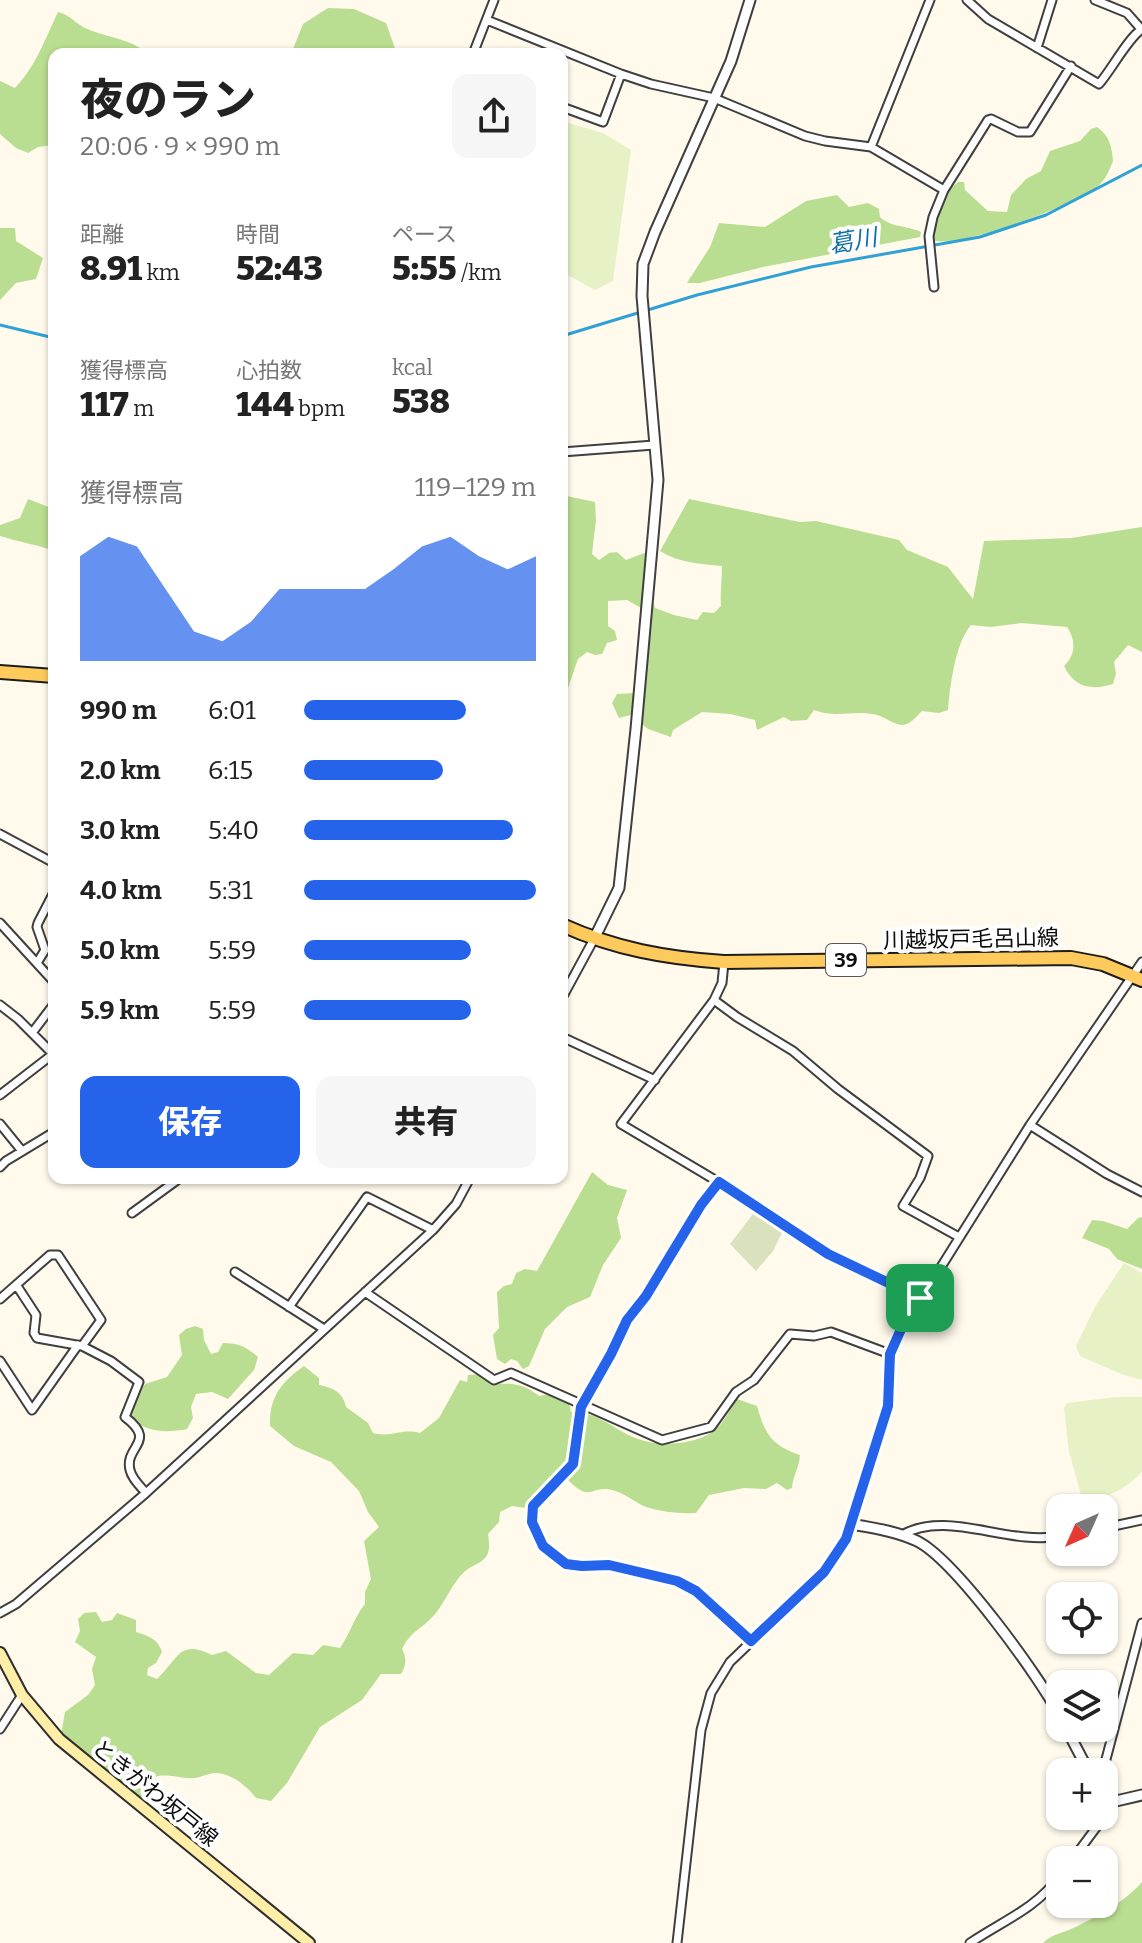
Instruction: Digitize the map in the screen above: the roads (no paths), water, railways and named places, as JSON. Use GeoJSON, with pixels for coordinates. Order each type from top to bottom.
{"type":"FeatureCollection","features":[{"type":"Feature","properties":{"kind":"main road"},"geometry":{"type":"LineString","coordinates":[[0,672],[48,676]]}},
{"type":"Feature","properties":{"kind":"main road","name":"川越坂戸毛呂山線"},"geometry":{"type":"LineString","coordinates":[[568,928],[594,939],[658,956],[724,962],[1071,958],[1103,964],[1138,977]]}},
{"type":"Feature","properties":{"kind":"main road","name":"ときがわ坂戸線"},"geometry":{"type":"LineString","coordinates":[[0,1653],[22,1695],[59,1739],[104,1779],[309,1943]]}},
{"type":"Feature","properties":{"kind":"street"},"geometry":{"type":"LineString","coordinates":[[475,48],[494,0]]}},
{"type":"Feature","properties":{"kind":"street"},"geometry":{"type":"LineString","coordinates":[[568,987],[619,888],[627,820],[658,480],[644,319],[643,264],[731,61],[750,0]]}},
{"type":"Feature","properties":{"kind":"street"},"geometry":{"type":"LineString","coordinates":[[871,147],[930,0]]}},
{"type":"Feature","properties":{"kind":"street"},"geometry":{"type":"LineString","coordinates":[[967,0],[988,19],[1099,84],[1115,66],[1134,34],[1142,29],[1127,13],[1095,0]]}},
{"type":"Feature","properties":{"kind":"street"},"geometry":{"type":"LineString","coordinates":[[1037,48],[1052,0]]}},
{"type":"Feature","properties":{"kind":"street"},"geometry":{"type":"LineString","coordinates":[[487,20],[556,48]]}},
{"type":"Feature","properties":{"kind":"street"},"geometry":{"type":"LineString","coordinates":[[568,53],[651,84],[714,98],[805,136],[871,147],[944,190]]}},
{"type":"Feature","properties":{"kind":"street"},"geometry":{"type":"LineString","coordinates":[[934,287],[931,223],[944,190],[988,120],[1018,132],[1030,132],[1071,66]]}},
{"type":"Feature","properties":{"kind":"street"},"geometry":{"type":"LineString","coordinates":[[568,109],[603,122],[621,74]]}},
{"type":"Feature","properties":{"kind":"street"},"geometry":{"type":"LineString","coordinates":[[568,452],[654,445]]}},
{"type":"Feature","properties":{"kind":"street"},"geometry":{"type":"LineString","coordinates":[[0,834],[48,860]]}},
{"type":"Feature","properties":{"kind":"street"},"geometry":{"type":"LineString","coordinates":[[37,963],[45,950],[38,923],[48,904]]}},
{"type":"Feature","properties":{"kind":"street"},"geometry":{"type":"LineString","coordinates":[[0,923],[48,975]]}},
{"type":"Feature","properties":{"kind":"street"},"geometry":{"type":"LineString","coordinates":[[724,962],[722,983],[714,1000],[621,1124],[719,1182],[828,1254],[920,1298]]}},
{"type":"Feature","properties":{"kind":"street"},"geometry":{"type":"LineString","coordinates":[[677,1943],[706,1710],[711,1693],[725,1669],[824,1572],[839,1551],[851,1524],[888,1406],[890,1354],[902,1327],[1030,1125],[1138,977],[1142,962]]}},
{"type":"Feature","properties":{"kind":"street"},"geometry":{"type":"LineString","coordinates":[[714,1000],[793,1051],[928,1156],[920,1178],[903,1206],[959,1237]]}},
{"type":"Feature","properties":{"kind":"street"},"geometry":{"type":"LineString","coordinates":[[0,1005],[48,1048]]}},
{"type":"Feature","properties":{"kind":"street"},"geometry":{"type":"LineString","coordinates":[[32,1033],[48,1012]]}},
{"type":"Feature","properties":{"kind":"street"},"geometry":{"type":"LineString","coordinates":[[568,1040],[655,1080]]}},
{"type":"Feature","properties":{"kind":"street"},"geometry":{"type":"LineString","coordinates":[[0,1095],[48,1059]]}},
{"type":"Feature","properties":{"kind":"street"},"geometry":{"type":"LineString","coordinates":[[0,1124],[22,1151]]}},
{"type":"Feature","properties":{"kind":"street"},"geometry":{"type":"LineString","coordinates":[[1030,1125],[1107,1174],[1142,1192]]}},
{"type":"Feature","properties":{"kind":"street"},"geometry":{"type":"LineString","coordinates":[[0,1167],[48,1136]]}},
{"type":"Feature","properties":{"kind":"street"},"geometry":{"type":"LineString","coordinates":[[719,1182],[701,1205],[646,1296],[627,1320],[581,1407],[573,1464],[533,1506],[532,1522],[543,1546],[566,1564],[609,1565],[677,1581],[696,1591],[751,1641]]}},
{"type":"Feature","properties":{"kind":"street"},"geometry":{"type":"LineString","coordinates":[[132,1213],[172,1184]]}},
{"type":"Feature","properties":{"kind":"street"},"geometry":{"type":"LineString","coordinates":[[0,1613],[16,1604],[146,1493],[433,1230],[456,1204],[467,1184]]}},
{"type":"Feature","properties":{"kind":"street"},"geometry":{"type":"LineString","coordinates":[[289,1307],[367,1197],[433,1230]]}},
{"type":"Feature","properties":{"kind":"street"},"geometry":{"type":"LineString","coordinates":[[0,1299],[50,1255],[58,1255],[101,1320],[32,1410],[0,1361]]}},
{"type":"Feature","properties":{"kind":"street"},"geometry":{"type":"LineString","coordinates":[[235,1272],[324,1329]]}},
{"type":"Feature","properties":{"kind":"street"},"geometry":{"type":"LineString","coordinates":[[17,1286],[36,1315],[34,1336],[80,1346],[111,1361],[139,1382],[125,1417],[140,1433],[140,1443],[130,1462],[130,1471],[146,1493]]}},
{"type":"Feature","properties":{"kind":"street"},"geometry":{"type":"LineString","coordinates":[[365,1292],[494,1380],[511,1373],[662,1440],[711,1427],[736,1392],[754,1380],[790,1334],[814,1336],[831,1332],[890,1354]]}},
{"type":"Feature","properties":{"kind":"street"},"geometry":{"type":"LineString","coordinates":[[1118,1526],[1142,1522]]}},
{"type":"Feature","properties":{"kind":"street"},"geometry":{"type":"LineString","coordinates":[[851,1524],[902,1535],[936,1554],[960,1579],[1046,1693]]}},
{"type":"Feature","properties":{"kind":"street"},"geometry":{"type":"LineString","coordinates":[[902,1535],[914,1528],[935,1526],[977,1529],[1032,1540],[1046,1538]]}},
{"type":"Feature","properties":{"kind":"street"},"geometry":{"type":"LineString","coordinates":[[1106,1758],[1142,1623]]}},
{"type":"Feature","properties":{"kind":"street"},"geometry":{"type":"LineString","coordinates":[[0,1729],[22,1695]]}},
{"type":"Feature","properties":{"kind":"street"},"geometry":{"type":"LineString","coordinates":[[1118,1801],[1142,1795]]}},
{"type":"Feature","properties":{"kind":"street"},"geometry":{"type":"LineString","coordinates":[[970,1943],[1031,1907],[1046,1891]]}},
{"type":"Feature","properties":{"kind":"waterway","name":"葛川"},"geometry":{"type":"LineString","coordinates":[[568,334],[697,295],[811,267],[980,237],[1046,215],[1142,165]]}},
{"type":"Feature","properties":{"kind":"waterway","name":"葛川"},"geometry":{"type":"LineString","coordinates":[[0,325],[48,337]]}}]}
